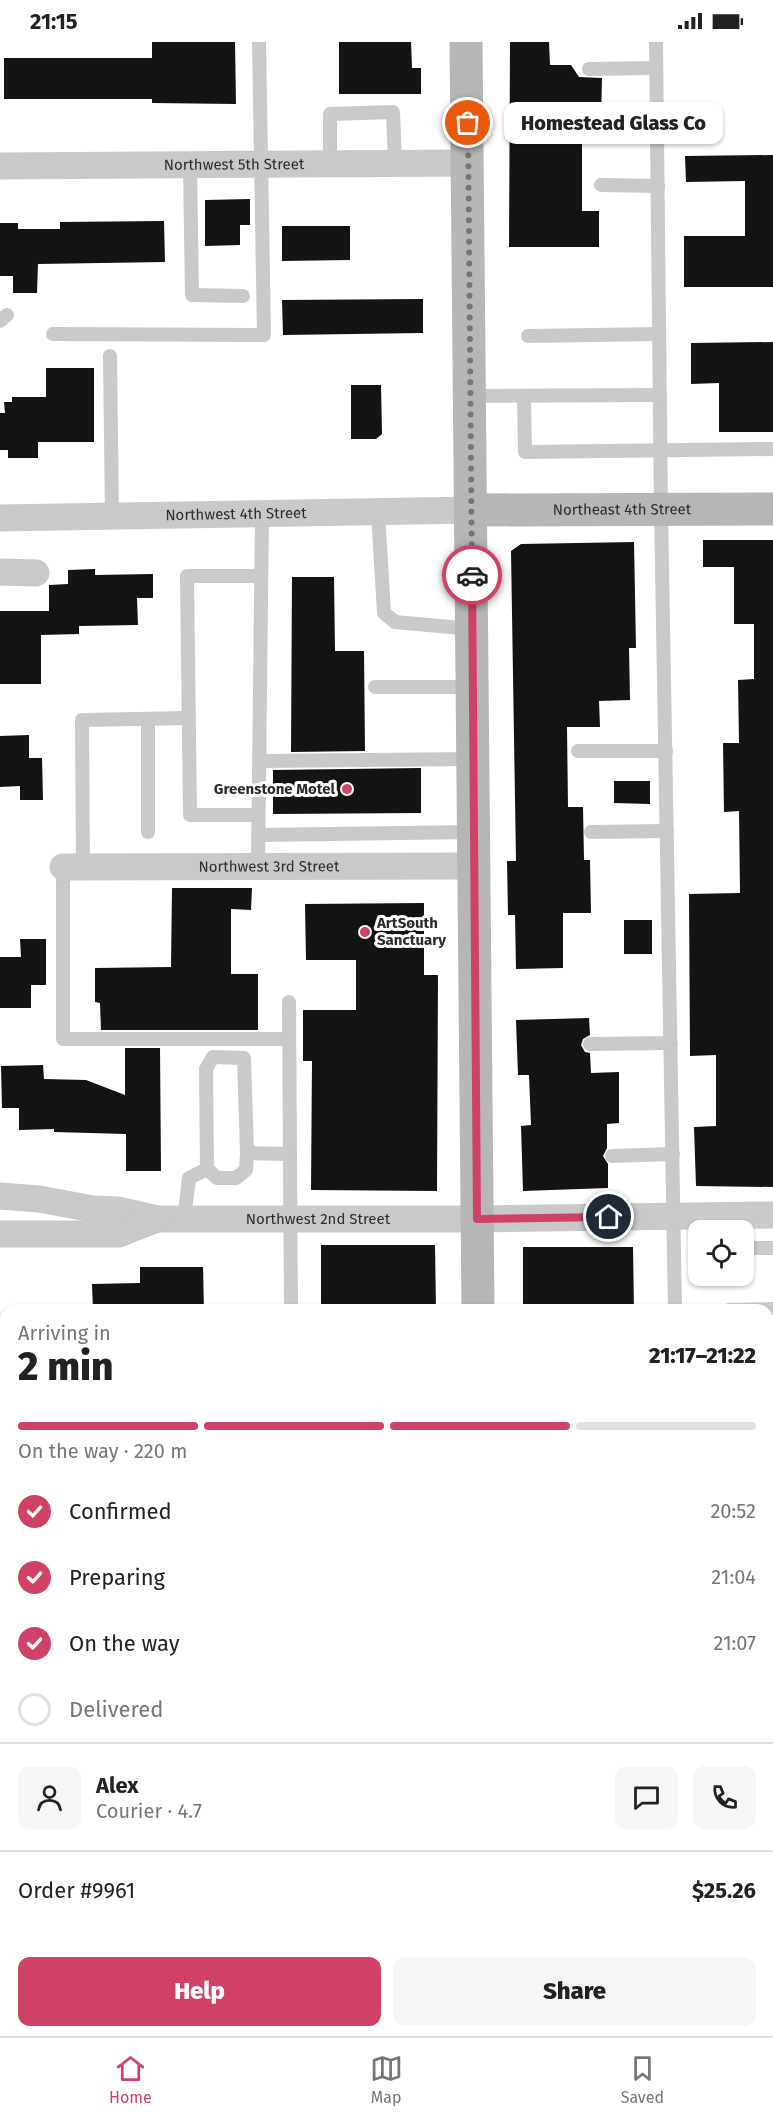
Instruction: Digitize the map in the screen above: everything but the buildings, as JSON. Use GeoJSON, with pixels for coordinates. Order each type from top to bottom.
{"type":"FeatureCollection","features":[{"type":"Feature","properties":{"kind":"main road"},"geometry":{"type":"LineString","coordinates":[[466,42],[478,1304]]}},
{"type":"Feature","properties":{"kind":"main road","name":"Northeast 4th Street"},"geometry":{"type":"LineString","coordinates":[[472,510],[773,509]]}},
{"type":"Feature","properties":{"kind":"street","name":"Northwest 5th Street"},"geometry":{"type":"LineString","coordinates":[[0,166],[468,163]]}},
{"type":"Feature","properties":{"kind":"street","name":"Northwest 4th Street"},"geometry":{"type":"LineString","coordinates":[[0,518],[472,510]]}},
{"type":"Feature","properties":{"kind":"street"},"geometry":{"type":"LineString","coordinates":[[0,572],[36,573]]}},
{"type":"Feature","properties":{"kind":"street","name":"Northwest 3rd Street"},"geometry":{"type":"LineString","coordinates":[[73,867],[474,866]]}},
{"type":"Feature","properties":{"kind":"street","name":"Northwest 2nd Street"},"geometry":{"type":"LineString","coordinates":[[0,1196],[118,1210],[158,1219],[477,1219],[675,1216],[692,1220]]}},
{"type":"Feature","properties":{"kind":"street"},"geometry":{"type":"LineString","coordinates":[[71,1206],[71,1234]]}},
{"type":"Feature","properties":{"kind":"street","name":"Northwest 2nd Street"},"geometry":{"type":"LineString","coordinates":[[730,1220],[773,1215]]}},
{"type":"Feature","properties":{"kind":"street","name":"Northwest 2nd Street"},"geometry":{"type":"LineString","coordinates":[[0,1234],[119,1234],[158,1219]]}},
{"type":"Feature","properties":{"kind":"lane"},"geometry":{"type":"LineString","coordinates":[[53,333],[264,335],[259,42]]}},
{"type":"Feature","properties":{"kind":"lane"},"geometry":{"type":"LineString","coordinates":[[656,42],[660,451],[675,1304]]}},
{"type":"Feature","properties":{"kind":"lane"},"geometry":{"type":"LineString","coordinates":[[589,69],[656,68]]}},
{"type":"Feature","properties":{"kind":"lane"},"geometry":{"type":"LineString","coordinates":[[330,164],[330,114],[393,112],[395,164]]}},
{"type":"Feature","properties":{"kind":"lane"},"geometry":{"type":"LineString","coordinates":[[604,130],[657,130]]}},
{"type":"Feature","properties":{"kind":"lane"},"geometry":{"type":"LineString","coordinates":[[190,165],[192,295],[243,296]]}},
{"type":"Feature","properties":{"kind":"lane"},"geometry":{"type":"LineString","coordinates":[[601,185],[657,186]]}},
{"type":"Feature","properties":{"kind":"lane"},"geometry":{"type":"LineString","coordinates":[[528,336],[659,334]]}},
{"type":"Feature","properties":{"kind":"lane"},"geometry":{"type":"LineString","coordinates":[[110,356],[112,516]]}},
{"type":"Feature","properties":{"kind":"lane"},"geometry":{"type":"LineString","coordinates":[[471,396],[660,395]]}},
{"type":"Feature","properties":{"kind":"lane"},"geometry":{"type":"LineString","coordinates":[[524,396],[525,452],[773,449]]}},
{"type":"Feature","properties":{"kind":"lane"},"geometry":{"type":"LineString","coordinates":[[378,512],[384,613],[395,622],[473,629]]}},
{"type":"Feature","properties":{"kind":"lane"},"geometry":{"type":"LineString","coordinates":[[258,866],[262,514]]}},
{"type":"Feature","properties":{"kind":"lane"},"geometry":{"type":"LineString","coordinates":[[258,815],[190,815],[187,576],[261,576]]}},
{"type":"Feature","properties":{"kind":"lane"},"geometry":{"type":"LineString","coordinates":[[375,687],[473,687]]}},
{"type":"Feature","properties":{"kind":"lane"},"geometry":{"type":"LineString","coordinates":[[189,718],[82,720],[63,1039],[289,1039]]}},
{"type":"Feature","properties":{"kind":"lane"},"geometry":{"type":"LineString","coordinates":[[148,719],[148,832]]}},
{"type":"Feature","properties":{"kind":"lane"},"geometry":{"type":"LineString","coordinates":[[578,751],[666,751]]}},
{"type":"Feature","properties":{"kind":"lane"},"geometry":{"type":"LineString","coordinates":[[259,761],[474,759]]}},
{"type":"Feature","properties":{"kind":"lane"},"geometry":{"type":"LineString","coordinates":[[591,832],[667,831]]}},
{"type":"Feature","properties":{"kind":"lane"},"geometry":{"type":"LineString","coordinates":[[258,835],[474,832]]}},
{"type":"Feature","properties":{"kind":"lane"},"geometry":{"type":"LineString","coordinates":[[289,1002],[291,1304]]}},
{"type":"Feature","properties":{"kind":"lane"},"geometry":{"type":"LineString","coordinates":[[590,1044],[671,1042]]}},
{"type":"Feature","properties":{"kind":"lane"},"geometry":{"type":"LineString","coordinates":[[213,1057],[244,1058],[247,1153],[246,1170],[236,1178],[217,1178],[207,1169],[206,1069],[213,1057]]}},
{"type":"Feature","properties":{"kind":"lane"},"geometry":{"type":"LineString","coordinates":[[247,1153],[290,1154]]}},
{"type":"Feature","properties":{"kind":"lane"},"geometry":{"type":"LineString","coordinates":[[612,1156],[673,1154]]}},
{"type":"Feature","properties":{"kind":"lane"},"geometry":{"type":"LineString","coordinates":[[184,1219],[189,1178],[207,1169]]}},
{"type":"Feature","properties":{"kind":"lane"},"geometry":{"type":"LineString","coordinates":[[754,1248],[773,1248]]}},
{"type":"Feature","properties":{"kind":"way so far"},"geometry":{"type":"LineString","coordinates":[[468,123],[472,575]]}},
{"type":"Feature","properties":{"kind":"place","name":"Homestead Glass Co"},"geometry":{"type":"Point","coordinates":[468,123]}},
{"type":"Feature","properties":{"kind":"place","name":"Greenstone Motel"},"geometry":{"type":"Point","coordinates":[347,789]}},
{"type":"Feature","properties":{"kind":"place","name":"ArtSouth Sanctuary"},"geometry":{"type":"Point","coordinates":[365,932]}},
{"type":"Feature","properties":{"kind":"route"},"geometry":{"type":"LineString","coordinates":[[472,575],[477,1219],[609,1217]]}}]}
